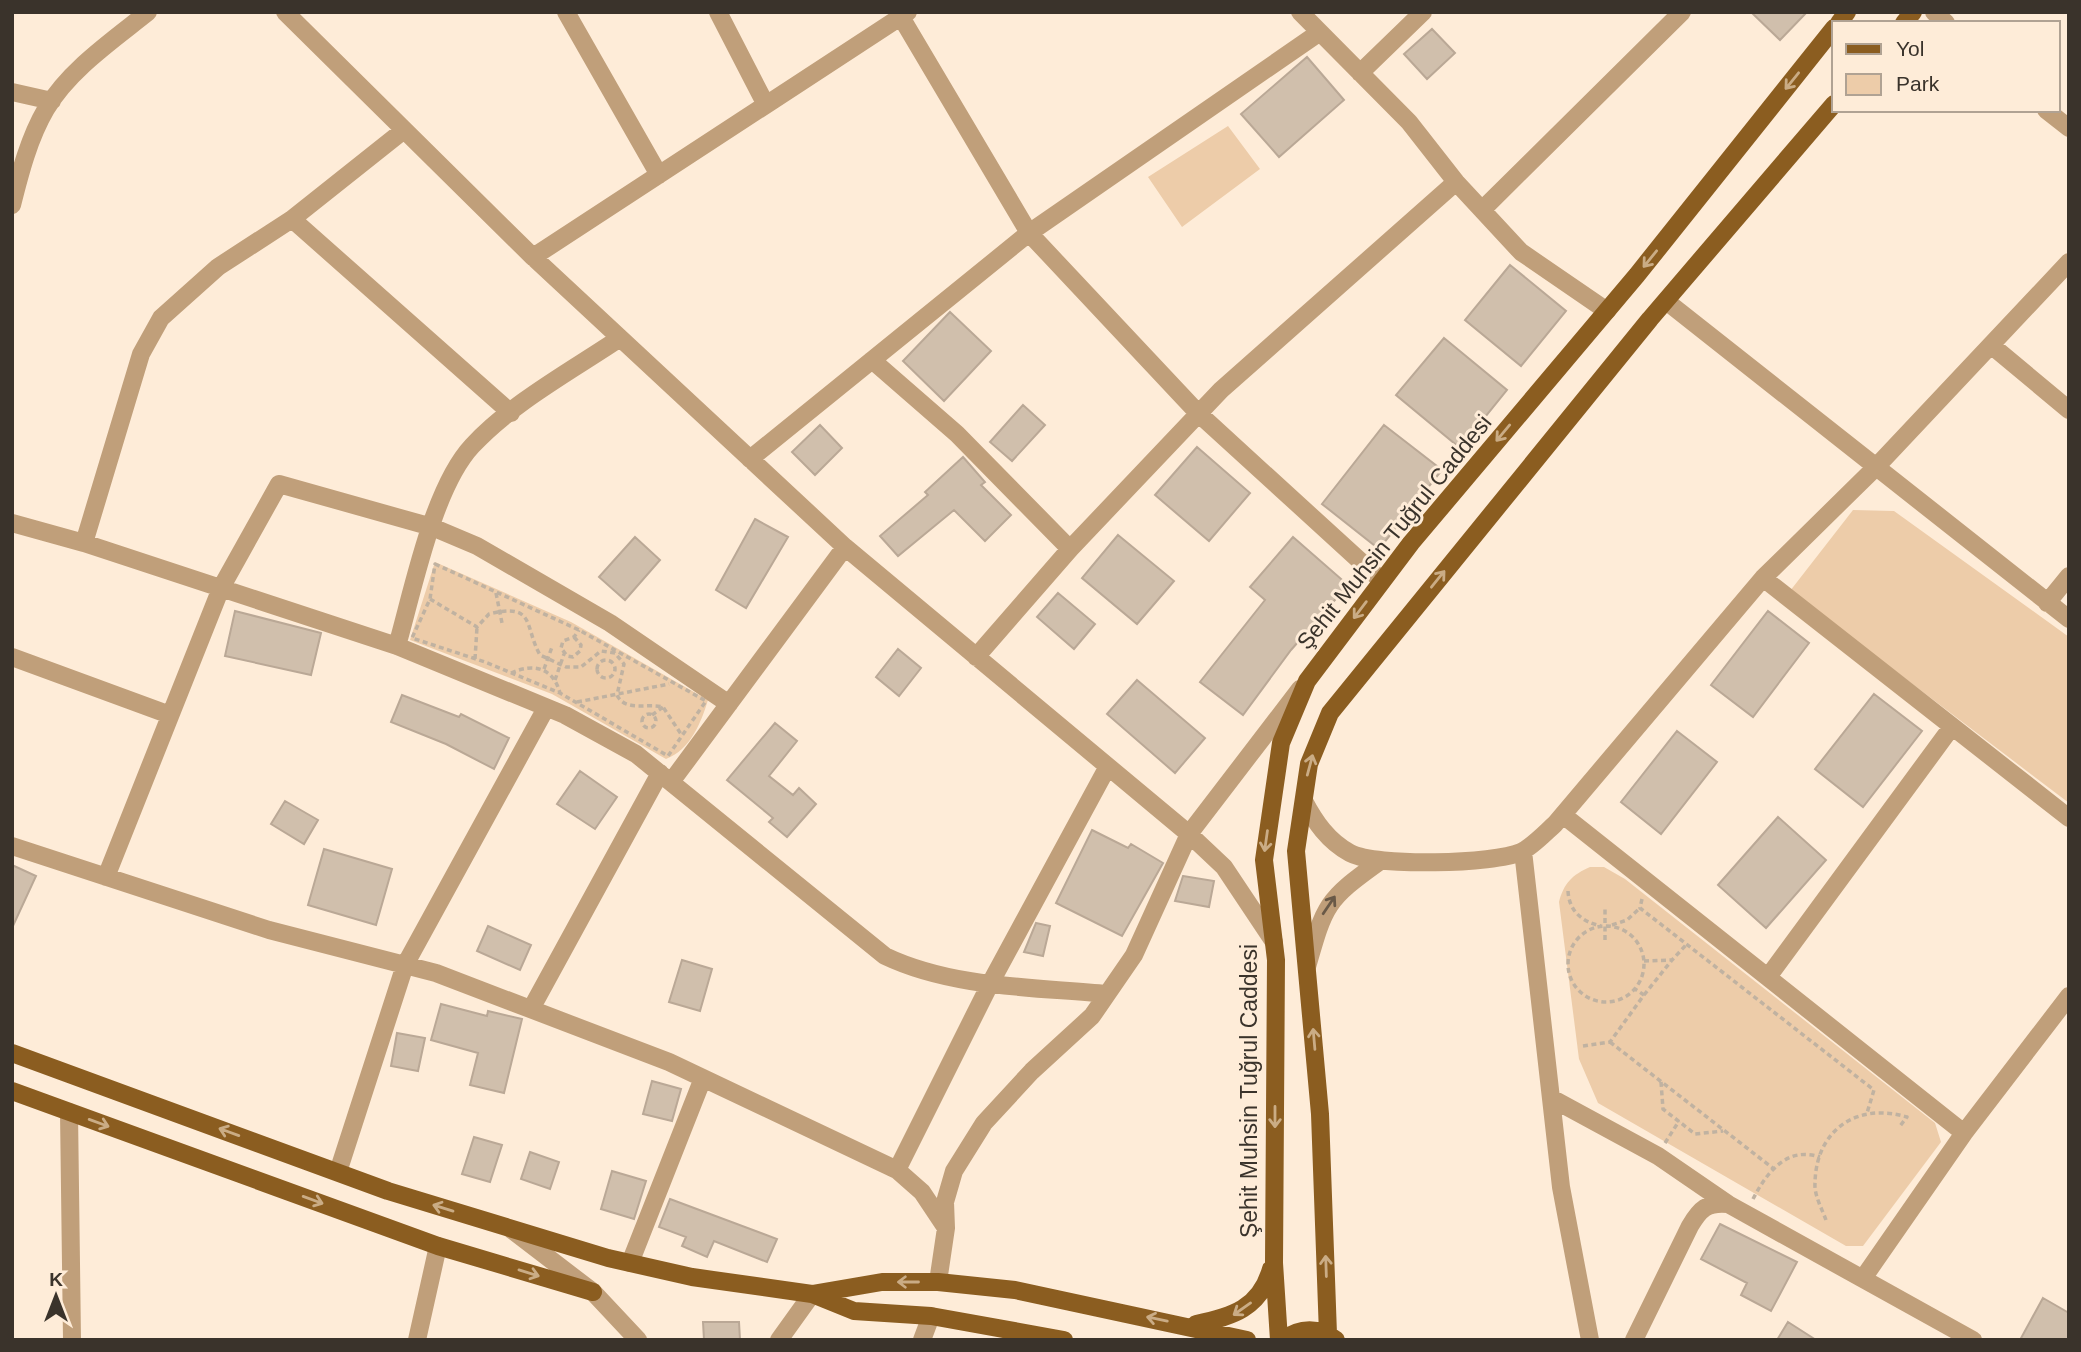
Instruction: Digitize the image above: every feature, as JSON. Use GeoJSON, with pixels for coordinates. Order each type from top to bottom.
{"type":"FeatureCollection","features":[{"type":"Feature","properties":{"kind":"main road","name":"Şehit Muhsin Tuğrul Caddesi"},"geometry":{"type":"LineString","coordinates":[[1281,1340],[1273,1262],[1274,943],[1264,860],[1281,743],[1307,681],[1382,581],[1606,311],[1832,30]]}},
{"type":"Feature","properties":{"kind":"main road"},"geometry":{"type":"LineString","coordinates":[[1281,1340],[1301,1330],[1332,1337],[1320,1114],[1296,851],[1309,764],[1330,713],[1666,301],[1832,106]]}},
{"type":"Feature","properties":{"kind":"main road"},"geometry":{"type":"LineString","coordinates":[[12,1053],[338,1172],[509,1228],[630,1263],[692,1277],[812,1294],[854,1311],[931,1316],[1064,1340]]}},
{"type":"Feature","properties":{"kind":"main road"},"geometry":{"type":"LineString","coordinates":[[12,1091],[438,1246],[593,1292]]}},
{"type":"Feature","properties":{"kind":"main road"},"geometry":{"type":"LineString","coordinates":[[1187,1326],[1233,1316],[1245,1310],[1266,1288],[1273,1262]]}},
{"type":"Feature","properties":{"kind":"main road"},"geometry":{"type":"LineString","coordinates":[[812,1294],[882,1282],[938,1282],[1015,1290],[1247,1340]]}},
{"type":"Feature","properties":{"kind":"street"},"geometry":{"type":"LineString","coordinates":[[12,205],[23,162],[52,101],[78,70],[148,12]]}},
{"type":"Feature","properties":{"kind":"street"},"geometry":{"type":"LineString","coordinates":[[285,12],[533,257],[845,547],[1189,834],[1224,867],[1274,943]]}},
{"type":"Feature","properties":{"kind":"street"},"geometry":{"type":"LineString","coordinates":[[566,12],[659,175]]}},
{"type":"Feature","properties":{"kind":"street"},"geometry":{"type":"LineString","coordinates":[[718,12],[766,106]]}},
{"type":"Feature","properties":{"kind":"street"},"geometry":{"type":"LineString","coordinates":[[1300,12],[1409,122],[1456,181],[1521,252],[1606,311]]}},
{"type":"Feature","properties":{"kind":"street"},"geometry":{"type":"LineString","coordinates":[[1360,73],[1423,12]]}},
{"type":"Feature","properties":{"kind":"street"},"geometry":{"type":"LineString","coordinates":[[1482,210],[1680,13]]}},
{"type":"Feature","properties":{"kind":"street"},"geometry":{"type":"LineString","coordinates":[[533,257],[904,15],[1029,233],[1198,414],[1382,581]]}},
{"type":"Feature","properties":{"kind":"street"},"geometry":{"type":"LineString","coordinates":[[750,459],[1029,233],[1320,32]]}},
{"type":"Feature","properties":{"kind":"street"},"geometry":{"type":"LineString","coordinates":[[12,92],[52,101]]}},
{"type":"Feature","properties":{"kind":"street"},"geometry":{"type":"LineString","coordinates":[[2049,112],[2069,128]]}},
{"type":"Feature","properties":{"kind":"street"},"geometry":{"type":"LineString","coordinates":[[85,543],[141,354],[161,318],[218,267],[292,219],[404,130]]}},
{"type":"Feature","properties":{"kind":"street"},"geometry":{"type":"LineString","coordinates":[[976,657],[1070,549],[1198,414],[1456,181]]}},
{"type":"Feature","properties":{"kind":"street"},"geometry":{"type":"LineString","coordinates":[[292,219],[511,413]]}},
{"type":"Feature","properties":{"kind":"street"},"geometry":{"type":"LineString","coordinates":[[1304,801],[1317,824],[1332,840],[1351,854],[1379,862],[1493,859],[1523,851],[1563,815],[1763,578],[1875,467],[2069,262]]}},
{"type":"Feature","properties":{"kind":"street"},"geometry":{"type":"LineString","coordinates":[[1666,301],[2069,619]]}},
{"type":"Feature","properties":{"kind":"street"},"geometry":{"type":"LineString","coordinates":[[404,642],[432,527],[450,480],[471,447],[511,413],[620,338]]}},
{"type":"Feature","properties":{"kind":"street"},"geometry":{"type":"LineString","coordinates":[[1991,345],[2069,410]]}},
{"type":"Feature","properties":{"kind":"street"},"geometry":{"type":"LineString","coordinates":[[872,360],[957,434],[1070,549]]}},
{"type":"Feature","properties":{"kind":"street"},"geometry":{"type":"LineString","coordinates":[[106,877],[221,588],[279,484],[432,527],[477,545],[610,623],[729,704]]}},
{"type":"Feature","properties":{"kind":"street"},"geometry":{"type":"LineString","coordinates":[[12,523],[404,642],[547,708],[636,754],[885,956],[912,970],[991,982],[1107,994]]}},
{"type":"Feature","properties":{"kind":"street"},"geometry":{"type":"LineString","coordinates":[[531,1009],[666,778],[729,704],[845,547]]}},
{"type":"Feature","properties":{"kind":"street"},"geometry":{"type":"LineString","coordinates":[[2047,603],[2069,576]]}},
{"type":"Feature","properties":{"kind":"street"},"geometry":{"type":"LineString","coordinates":[[1763,578],[1951,729],[2069,818]]}},
{"type":"Feature","properties":{"kind":"street"},"geometry":{"type":"LineString","coordinates":[[12,657],[170,715]]}},
{"type":"Feature","properties":{"kind":"street"},"geometry":{"type":"LineString","coordinates":[[938,1282],[946,1228],[945,1202],[954,1171],[984,1123],[1032,1071],[1092,1016],[1134,954],[1189,834],[1307,681]]}},
{"type":"Feature","properties":{"kind":"street"},"geometry":{"type":"LineString","coordinates":[[338,1172],[405,965],[547,708]]}},
{"type":"Feature","properties":{"kind":"street"},"geometry":{"type":"LineString","coordinates":[[1768,977],[1951,729]]}},
{"type":"Feature","properties":{"kind":"street"},"geometry":{"type":"LineString","coordinates":[[897,1170],[991,982],[1107,768]]}},
{"type":"Feature","properties":{"kind":"street"},"geometry":{"type":"LineString","coordinates":[[1563,815],[1964,1133]]}},
{"type":"Feature","properties":{"kind":"street"},"geometry":{"type":"LineString","coordinates":[[12,846],[269,930],[436,973],[703,1078],[897,1170],[922,1192],[946,1228]]}},
{"type":"Feature","properties":{"kind":"street"},"geometry":{"type":"LineString","coordinates":[[1523,851],[1561,1187],[1590,1340]]}},
{"type":"Feature","properties":{"kind":"street"},"geometry":{"type":"LineString","coordinates":[[1307,968],[1321,917],[1331,901],[1379,862]]}},
{"type":"Feature","properties":{"kind":"street"},"geometry":{"type":"LineString","coordinates":[[1864,1277],[1964,1133],[2069,996]]}},
{"type":"Feature","properties":{"kind":"street"},"geometry":{"type":"LineString","coordinates":[[630,1263],[703,1078]]}},
{"type":"Feature","properties":{"kind":"street"},"geometry":{"type":"LineString","coordinates":[[1551,1098],[1658,1156],[1728,1204],[1864,1277],[1973,1340]]}},
{"type":"Feature","properties":{"kind":"street"},"geometry":{"type":"LineString","coordinates":[[69,1112],[72,1340]]}},
{"type":"Feature","properties":{"kind":"street"},"geometry":{"type":"LineString","coordinates":[[1634,1340],[1700,1209],[1714,1203],[1728,1204]]}},
{"type":"Feature","properties":{"kind":"street"},"geometry":{"type":"LineString","coordinates":[[509,1228],[593,1292],[638,1340]]}},
{"type":"Feature","properties":{"kind":"street"},"geometry":{"type":"LineString","coordinates":[[417,1340],[438,1246]]}},
{"type":"Feature","properties":{"kind":"street"},"geometry":{"type":"LineString","coordinates":[[779,1340],[812,1294]]}},
{"type":"Feature","properties":{"kind":"street"},"geometry":{"type":"LineString","coordinates":[[922,1340],[931,1316]]}},
{"type":"Feature","properties":{"kind":"path"},"geometry":{"type":"LineString","coordinates":[[404,642],[429,599],[435,564],[579,630],[706,701],[668,756],[560,693],[555,680],[544,669],[534,666],[511,673]]}},
{"type":"Feature","properties":{"kind":"path"},"geometry":{"type":"LineString","coordinates":[[496,593],[502,623]]}},
{"type":"Feature","properties":{"kind":"path"},"geometry":{"type":"LineString","coordinates":[[429,599],[477,627]]}},
{"type":"Feature","properties":{"kind":"path"},"geometry":{"type":"LineString","coordinates":[[475,659],[477,627],[489,614],[500,611],[521,613],[531,625],[538,651],[561,664],[581,667],[601,651],[617,655],[625,671],[617,695]]}},
{"type":"Feature","properties":{"kind":"path"},"geometry":{"type":"LineString","coordinates":[[555,680],[564,654],[563,641],[574,637],[579,630]]}},
{"type":"Feature","properties":{"kind":"path"},"geometry":{"type":"LineString","coordinates":[[564,654],[570,657],[578,654],[581,645],[574,637]]}},
{"type":"Feature","properties":{"kind":"path"},"geometry":{"type":"LineString","coordinates":[[544,669],[552,647]]}},
{"type":"Feature","properties":{"kind":"path"},"geometry":{"type":"LineString","coordinates":[[611,661],[617,655]]}},
{"type":"Feature","properties":{"kind":"path"},"geometry":{"type":"LineString","coordinates":[[605,660],[611,661],[616,668],[614,674],[607,678],[601,677],[598,666],[605,660]]}},
{"type":"Feature","properties":{"kind":"path"},"geometry":{"type":"LineString","coordinates":[[576,702],[675,683]]}},
{"type":"Feature","properties":{"kind":"path"},"geometry":{"type":"LineString","coordinates":[[617,695],[626,705],[663,707]]}},
{"type":"Feature","properties":{"kind":"path"},"geometry":{"type":"LineString","coordinates":[[663,707],[682,736]]}},
{"type":"Feature","properties":{"kind":"path"},"geometry":{"type":"LineString","coordinates":[[647,727],[643,718],[663,707]]}},
{"type":"Feature","properties":{"kind":"path"},"geometry":{"type":"LineString","coordinates":[[637,739],[647,727],[655,724],[652,715]]}},
{"type":"Feature","properties":{"kind":"path"},"geometry":{"type":"LineString","coordinates":[[1568,891],[1569,904],[1586,923],[1605,926],[1626,931],[1636,940],[1644,961],[1642,977],[1635,989],[1625,997],[1600,1002],[1588,998],[1571,981],[1568,957],[1572,945],[1589,929],[1605,926],[1627,920],[1640,908],[1649,883]]}},
{"type":"Feature","properties":{"kind":"path"},"geometry":{"type":"LineString","coordinates":[[1640,908],[1874,1090],[1867,1113]]}},
{"type":"Feature","properties":{"kind":"path"},"geometry":{"type":"LineString","coordinates":[[1605,909],[1605,940]]}},
{"type":"Feature","properties":{"kind":"path"},"geometry":{"type":"LineString","coordinates":[[1583,1046],[1610,1042],[1686,944]]}},
{"type":"Feature","properties":{"kind":"path"},"geometry":{"type":"LineString","coordinates":[[1644,961],[1672,960]]}},
{"type":"Feature","properties":{"kind":"path"},"geometry":{"type":"LineString","coordinates":[[1635,989],[1644,995]]}},
{"type":"Feature","properties":{"kind":"path"},"geometry":{"type":"LineString","coordinates":[[1610,1042],[1774,1168]]}},
{"type":"Feature","properties":{"kind":"path"},"geometry":{"type":"LineString","coordinates":[[1661,1082],[1663,1109],[1695,1134],[1724,1130]]}},
{"type":"Feature","properties":{"kind":"path"},"geometry":{"type":"LineString","coordinates":[[1826,1220],[1814,1186],[1820,1157],[1827,1142],[1844,1122],[1867,1113],[1887,1111],[1908,1117],[1900,1126]]}},
{"type":"Feature","properties":{"kind":"path"},"geometry":{"type":"LineString","coordinates":[[1658,1156],[1679,1121]]}},
{"type":"Feature","properties":{"kind":"path"},"geometry":{"type":"LineString","coordinates":[[1746,1214],[1764,1177],[1785,1158],[1806,1153],[1820,1157]]}},
{"type":"Feature","properties":{"kind":"green space"},"geometry":{"type":"Polygon","coordinates":[[[1228,126],[1260,169],[1182,227],[1148,177],[1228,126]]]}},
{"type":"Feature","properties":{"kind":"green space"},"geometry":{"type":"Polygon","coordinates":[[[1853,510],[1894,511],[2069,637],[2069,803],[1790,591],[1853,510]]]}},
{"type":"Feature","properties":{"kind":"green space"},"geometry":{"type":"Polygon","coordinates":[[[435,562],[571,622],[708,700],[693,735],[682,749],[666,759],[552,694],[410,640],[435,562]]]}},
{"type":"Feature","properties":{"kind":"green space"},"geometry":{"type":"Polygon","coordinates":[[[1590,867],[1604,867],[1625,879],[1935,1123],[1941,1142],[1863,1246],[1846,1246],[1598,1103],[1579,1059],[1559,902],[1570,880],[1590,867]]]}},
{"type":"Feature","properties":{"kind":"building"},"geometry":{"type":"Polygon","coordinates":[[[1751,12],[1807,12],[1780,40],[1751,12]]]}},
{"type":"Feature","properties":{"kind":"building"},"geometry":{"type":"Polygon","coordinates":[[[1432,29],[1455,53],[1427,79],[1404,54],[1432,29]]]}},
{"type":"Feature","properties":{"kind":"building"},"geometry":{"type":"Polygon","coordinates":[[[1307,57],[1344,100],[1279,157],[1241,114],[1307,57]]]}},
{"type":"Feature","properties":{"kind":"building"},"geometry":{"type":"Polygon","coordinates":[[[1510,265],[1566,311],[1521,366],[1465,320],[1510,265]]]}},
{"type":"Feature","properties":{"kind":"building"},"geometry":{"type":"Polygon","coordinates":[[[950,312],[991,351],[944,401],[903,361],[950,312]]]}},
{"type":"Feature","properties":{"kind":"building"},"geometry":{"type":"Polygon","coordinates":[[[1444,338],[1507,390],[1460,448],[1396,395],[1444,338]]]}},
{"type":"Feature","properties":{"kind":"building"},"geometry":{"type":"Polygon","coordinates":[[[1023,405],[1045,425],[1012,461],[990,442],[1023,405]]]}},
{"type":"Feature","properties":{"kind":"building"},"geometry":{"type":"Polygon","coordinates":[[[820,425],[842,448],[815,475],[792,452],[820,425]]]}},
{"type":"Feature","properties":{"kind":"building"},"geometry":{"type":"Polygon","coordinates":[[[1384,425],[1442,470],[1379,549],[1322,504],[1384,425]]]}},
{"type":"Feature","properties":{"kind":"building"},"geometry":{"type":"Polygon","coordinates":[[[1197,447],[1250,493],[1209,541],[1155,495],[1197,447]]]}},
{"type":"Feature","properties":{"kind":"building"},"geometry":{"type":"Polygon","coordinates":[[[963,457],[985,482],[981,485],[1011,515],[985,541],[954,510],[898,556],[880,536],[928,495],[925,492],[963,457]]]}},
{"type":"Feature","properties":{"kind":"building"},"geometry":{"type":"Polygon","coordinates":[[[755,519],[788,537],[746,608],[716,590],[755,519]]]}},
{"type":"Feature","properties":{"kind":"building"},"geometry":{"type":"Polygon","coordinates":[[[1118,535],[1174,581],[1137,624],[1082,578],[1118,535]]]}},
{"type":"Feature","properties":{"kind":"building"},"geometry":{"type":"Polygon","coordinates":[[[635,537],[660,560],[625,600],[599,577],[635,537]]]}},
{"type":"Feature","properties":{"kind":"building"},"geometry":{"type":"Polygon","coordinates":[[[1293,537],[1348,585],[1291,650],[1243,715],[1200,682],[1265,600],[1250,587],[1293,537]]]}},
{"type":"Feature","properties":{"kind":"building"},"geometry":{"type":"Polygon","coordinates":[[[1058,593],[1095,624],[1074,649],[1037,617],[1058,593]]]}},
{"type":"Feature","properties":{"kind":"building"},"geometry":{"type":"Polygon","coordinates":[[[235,611],[321,633],[311,675],[225,656],[235,611]]]}},
{"type":"Feature","properties":{"kind":"building"},"geometry":{"type":"Polygon","coordinates":[[[1768,611],[1809,643],[1753,717],[1711,685],[1768,611]]]}},
{"type":"Feature","properties":{"kind":"building"},"geometry":{"type":"Polygon","coordinates":[[[898,649],[921,668],[899,696],[876,677],[898,649]]]}},
{"type":"Feature","properties":{"kind":"building"},"geometry":{"type":"Polygon","coordinates":[[[1137,680],[1205,738],[1175,773],[1107,714],[1137,680]]]}},
{"type":"Feature","properties":{"kind":"building"},"geometry":{"type":"Polygon","coordinates":[[[1874,694],[1922,731],[1863,807],[1815,769],[1874,694]]]}},
{"type":"Feature","properties":{"kind":"building"},"geometry":{"type":"Polygon","coordinates":[[[402,695],[459,717],[461,714],[509,738],[494,769],[446,744],[391,722],[402,695]]]}},
{"type":"Feature","properties":{"kind":"building"},"geometry":{"type":"Polygon","coordinates":[[[775,723],[797,741],[769,776],[793,795],[799,788],[816,804],[787,837],[769,822],[773,818],[727,780],[775,723]]]}},
{"type":"Feature","properties":{"kind":"building"},"geometry":{"type":"Polygon","coordinates":[[[1677,731],[1717,762],[1661,834],[1621,802],[1677,731]]]}},
{"type":"Feature","properties":{"kind":"building"},"geometry":{"type":"Polygon","coordinates":[[[580,771],[617,797],[595,829],[557,804],[580,771]]]}},
{"type":"Feature","properties":{"kind":"building"},"geometry":{"type":"Polygon","coordinates":[[[285,801],[318,820],[304,844],[271,824],[285,801]]]}},
{"type":"Feature","properties":{"kind":"building"},"geometry":{"type":"Polygon","coordinates":[[[1778,817],[1826,860],[1766,928],[1718,885],[1778,817]]]}},
{"type":"Feature","properties":{"kind":"building"},"geometry":{"type":"Polygon","coordinates":[[[1092,830],[1128,848],[1131,844],[1163,863],[1122,936],[1056,903],[1092,830]]]}},
{"type":"Feature","properties":{"kind":"building"},"geometry":{"type":"Polygon","coordinates":[[[324,849],[392,869],[376,925],[308,905],[324,849]]]}},
{"type":"Feature","properties":{"kind":"building"},"geometry":{"type":"Polygon","coordinates":[[[12,865],[36,876],[12,928],[12,865]]]}},
{"type":"Feature","properties":{"kind":"building"},"geometry":{"type":"Polygon","coordinates":[[[1183,876],[1214,881],[1209,907],[1175,901],[1183,876]]]}},
{"type":"Feature","properties":{"kind":"building"},"geometry":{"type":"Polygon","coordinates":[[[1036,923],[1050,926],[1043,956],[1024,952],[1036,923]]]}},
{"type":"Feature","properties":{"kind":"building"},"geometry":{"type":"Polygon","coordinates":[[[488,926],[531,945],[520,970],[477,951],[488,926]]]}},
{"type":"Feature","properties":{"kind":"building"},"geometry":{"type":"Polygon","coordinates":[[[682,960],[712,969],[700,1011],[669,1002],[682,960]]]}},
{"type":"Feature","properties":{"kind":"building"},"geometry":{"type":"Polygon","coordinates":[[[441,1004],[487,1016],[488,1011],[522,1019],[504,1093],[470,1085],[478,1053],[431,1040],[441,1004]]]}},
{"type":"Feature","properties":{"kind":"building"},"geometry":{"type":"Polygon","coordinates":[[[397,1033],[425,1038],[418,1071],[391,1066],[397,1033]]]}},
{"type":"Feature","properties":{"kind":"building"},"geometry":{"type":"Polygon","coordinates":[[[652,1081],[681,1089],[672,1121],[643,1114],[652,1081]]]}},
{"type":"Feature","properties":{"kind":"building"},"geometry":{"type":"Polygon","coordinates":[[[474,1137],[502,1145],[490,1182],[462,1174],[474,1137]]]}},
{"type":"Feature","properties":{"kind":"building"},"geometry":{"type":"Polygon","coordinates":[[[530,1152],[559,1162],[550,1189],[521,1179],[530,1152]]]}},
{"type":"Feature","properties":{"kind":"building"},"geometry":{"type":"Polygon","coordinates":[[[612,1171],[646,1181],[634,1219],[601,1209],[612,1171]]]}},
{"type":"Feature","properties":{"kind":"building"},"geometry":{"type":"Polygon","coordinates":[[[670,1199],[777,1239],[767,1262],[714,1241],[707,1257],[682,1246],[686,1237],[659,1227],[670,1199]]]}},
{"type":"Feature","properties":{"kind":"building"},"geometry":{"type":"Polygon","coordinates":[[[1720,1224],[1797,1262],[1771,1311],[1741,1295],[1747,1283],[1701,1259],[1720,1224]]]}},
{"type":"Feature","properties":{"kind":"building"},"geometry":{"type":"Polygon","coordinates":[[[2043,1298],[2069,1313],[2069,1340],[2020,1340],[2043,1298]]]}},
{"type":"Feature","properties":{"kind":"building"},"geometry":{"type":"Polygon","coordinates":[[[703,1322],[739,1322],[740,1340],[704,1340],[703,1322]]]}},
{"type":"Feature","properties":{"kind":"building"},"geometry":{"type":"Polygon","coordinates":[[[1788,1322],[1816,1340],[1777,1340],[1788,1322]]]}}]}
